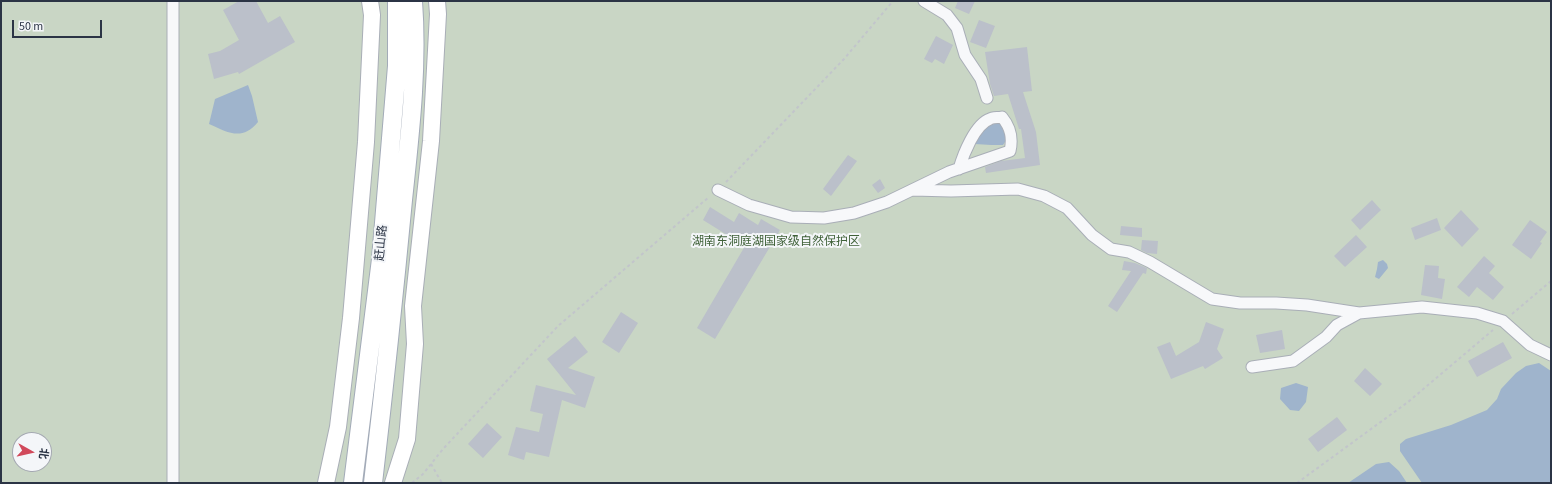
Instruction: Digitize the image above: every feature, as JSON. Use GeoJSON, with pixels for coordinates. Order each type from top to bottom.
{"type":"FeatureCollection","features":[{"type":"Feature","properties":{"kind":"main road"},"geometry":{"type":"LineString","coordinates":[[326,483],[338,427],[351,318],[366,142],[372,15],[370,1]]}},
{"type":"Feature","properties":{"kind":"main road","name":"赶山路"},"geometry":{"type":"LineString","coordinates":[[353,483],[381,259],[396,66],[397,1]]}},
{"type":"Feature","properties":{"kind":"main road","name":"赶山路"},"geometry":{"type":"LineString","coordinates":[[373,483],[411,123],[416,34],[413,1]]}},
{"type":"Feature","properties":{"kind":"main road"},"geometry":{"type":"LineString","coordinates":[[393,483],[407,439],[415,344],[413,306],[431,141],[438,14],[437,1]]}},
{"type":"Feature","properties":{"kind":"street"},"geometry":{"type":"LineString","coordinates":[[173,1],[173,483]]}},
{"type":"Feature","properties":{"kind":"street"},"geometry":{"type":"LineString","coordinates":[[924,1],[947,15],[957,28],[965,55],[981,79],[987,98]]}},
{"type":"Feature","properties":{"kind":"street"},"geometry":{"type":"LineString","coordinates":[[718,190],[749,205],[791,217],[824,218],[854,213],[887,202],[959,169],[1010,151],[1012,142],[1009,125],[1002,117],[989,119],[980,126],[970,140],[959,169]]}},
{"type":"Feature","properties":{"kind":"street"},"geometry":{"type":"LineString","coordinates":[[913,190],[952,191],[1018,188],[1044,196],[1067,208],[1092,235],[1111,249],[1128,252],[1150,262],[1212,299],[1240,303],[1276,303],[1359,313],[1422,307],[1477,313],[1503,321],[1530,345],[1551,355]]}},
{"type":"Feature","properties":{"kind":"street"},"geometry":{"type":"LineString","coordinates":[[1252,367],[1293,361],[1326,337],[1337,325],[1359,313]]}},
{"type":"Feature","properties":{"kind":"path"},"geometry":{"type":"LineString","coordinates":[[412,483],[423,474],[495,392],[558,326],[718,190],[844,59],[893,1]]}},
{"type":"Feature","properties":{"kind":"path"},"geometry":{"type":"LineString","coordinates":[[1297,483],[1408,402],[1551,281]]}},
{"type":"Feature","properties":{"kind":"path"},"geometry":{"type":"LineString","coordinates":[[431,464],[442,483]]}},
{"type":"Feature","properties":{"kind":"green space","name":"湖南东洞庭湖国家级自然保护区"},"geometry":{"type":"Polygon","coordinates":[[[1,1],[1551,1],[1551,483],[1,483],[1,1]]]}},
{"type":"Feature","properties":{"kind":"water"},"geometry":{"type":"Polygon","coordinates":[[[248,85],[258,122],[252,128],[246,132],[235,134],[209,124],[215,99],[248,85]]]}},
{"type":"Feature","properties":{"kind":"water"},"geometry":{"type":"Polygon","coordinates":[[[1000,123],[1007,139],[1003,145],[975,144],[979,135],[984,129],[991,125],[1000,123]]]}},
{"type":"Feature","properties":{"kind":"water"},"geometry":{"type":"Polygon","coordinates":[[[1383,260],[1387,264],[1388,268],[1379,279],[1375,277],[1378,262],[1383,260]]]}},
{"type":"Feature","properties":{"kind":"water"},"geometry":{"type":"Polygon","coordinates":[[[1539,363],[1551,371],[1551,483],[1422,483],[1400,451],[1400,444],[1406,439],[1451,425],[1487,410],[1497,399],[1501,389],[1516,373],[1526,366],[1539,363]]]}},
{"type":"Feature","properties":{"kind":"water"},"geometry":{"type":"Polygon","coordinates":[[[1296,383],[1308,387],[1306,402],[1299,411],[1290,410],[1280,399],[1281,388],[1296,383]]]}},
{"type":"Feature","properties":{"kind":"water"},"geometry":{"type":"Polygon","coordinates":[[[1389,462],[1399,471],[1407,483],[1348,483],[1376,464],[1389,462]]]}},
{"type":"Feature","properties":{"kind":"building"},"geometry":{"type":"Polygon","coordinates":[[[239,1],[256,1],[268,23],[280,16],[295,42],[239,74],[238,72],[214,79],[208,54],[220,51],[239,40],[223,10],[239,1]]]}},
{"type":"Feature","properties":{"kind":"building"},"geometry":{"type":"Polygon","coordinates":[[[958,1],[975,1],[969,14],[955,8],[958,1]]]}},
{"type":"Feature","properties":{"kind":"building"},"geometry":{"type":"Polygon","coordinates":[[[979,20],[995,26],[986,48],[970,42],[979,20]]]}},
{"type":"Feature","properties":{"kind":"building"},"geometry":{"type":"Polygon","coordinates":[[[936,36],[953,45],[944,64],[935,59],[932,63],[924,59],[936,36]]]}},
{"type":"Feature","properties":{"kind":"building"},"geometry":{"type":"Polygon","coordinates":[[[1027,47],[1032,91],[1023,92],[1036,132],[1040,165],[986,173],[985,167],[1001,161],[1025,158],[1021,129],[1019,129],[1008,94],[994,96],[990,84],[985,52],[1027,47]]]}},
{"type":"Feature","properties":{"kind":"building"},"geometry":{"type":"Polygon","coordinates":[[[848,155],[857,161],[831,196],[823,189],[848,155]]]}},
{"type":"Feature","properties":{"kind":"building"},"geometry":{"type":"Polygon","coordinates":[[[880,179],[885,188],[878,193],[872,185],[880,179]]]}},
{"type":"Feature","properties":{"kind":"building"},"geometry":{"type":"Polygon","coordinates":[[[1372,200],[1381,210],[1360,230],[1351,220],[1372,200]]]}},
{"type":"Feature","properties":{"kind":"building"},"geometry":{"type":"Polygon","coordinates":[[[710,207],[734,222],[739,213],[758,225],[761,219],[780,230],[715,339],[697,328],[745,246],[703,220],[710,207]]]}},
{"type":"Feature","properties":{"kind":"building"},"geometry":{"type":"Polygon","coordinates":[[[1461,210],[1479,229],[1462,247],[1444,228],[1461,210]]]}},
{"type":"Feature","properties":{"kind":"building"},"geometry":{"type":"Polygon","coordinates":[[[1437,218],[1441,230],[1415,240],[1411,228],[1437,218]]]}},
{"type":"Feature","properties":{"kind":"building"},"geometry":{"type":"Polygon","coordinates":[[[1530,220],[1547,232],[1540,242],[1542,243],[1531,259],[1512,245],[1530,220]]]}},
{"type":"Feature","properties":{"kind":"building"},"geometry":{"type":"Polygon","coordinates":[[[1121,226],[1142,228],[1142,237],[1120,235],[1121,226]]]}},
{"type":"Feature","properties":{"kind":"building"},"geometry":{"type":"Polygon","coordinates":[[[1356,235],[1367,247],[1345,267],[1334,256],[1356,235]]]}},
{"type":"Feature","properties":{"kind":"building"},"geometry":{"type":"Polygon","coordinates":[[[1142,240],[1158,241],[1157,254],[1147,253],[1141,250],[1142,240]]]}},
{"type":"Feature","properties":{"kind":"building"},"geometry":{"type":"Polygon","coordinates":[[[1484,256],[1495,266],[1489,273],[1504,287],[1493,300],[1477,287],[1469,297],[1457,287],[1484,256]]]}},
{"type":"Feature","properties":{"kind":"building"},"geometry":{"type":"Polygon","coordinates":[[[1124,261],[1135,263],[1147,268],[1146,274],[1143,273],[1117,312],[1108,306],[1131,271],[1122,270],[1124,261]]]}},
{"type":"Feature","properties":{"kind":"building"},"geometry":{"type":"Polygon","coordinates":[[[1425,265],[1439,266],[1438,278],[1445,279],[1442,299],[1421,295],[1425,265]]]}},
{"type":"Feature","properties":{"kind":"building"},"geometry":{"type":"Polygon","coordinates":[[[621,312],[638,323],[619,353],[602,342],[621,312]]]}},
{"type":"Feature","properties":{"kind":"building"},"geometry":{"type":"Polygon","coordinates":[[[1206,322],[1224,329],[1217,349],[1223,358],[1205,369],[1203,366],[1171,379],[1157,347],[1170,342],[1176,356],[1199,342],[1206,322]]]}},
{"type":"Feature","properties":{"kind":"building"},"geometry":{"type":"Polygon","coordinates":[[[1282,330],[1285,349],[1260,353],[1256,335],[1282,330]]]}},
{"type":"Feature","properties":{"kind":"building"},"geometry":{"type":"Polygon","coordinates":[[[575,336],[588,352],[568,368],[595,377],[585,408],[562,400],[549,457],[526,452],[524,460],[508,455],[516,427],[539,432],[543,414],[530,411],[536,385],[576,395],[547,359],[575,336]]]}},
{"type":"Feature","properties":{"kind":"building"},"geometry":{"type":"Polygon","coordinates":[[[1503,342],[1512,358],[1477,377],[1468,361],[1503,342]]]}},
{"type":"Feature","properties":{"kind":"building"},"geometry":{"type":"Polygon","coordinates":[[[1365,368],[1382,384],[1370,396],[1354,381],[1365,368]]]}},
{"type":"Feature","properties":{"kind":"building"},"geometry":{"type":"Polygon","coordinates":[[[1337,417],[1347,430],[1318,452],[1308,439],[1337,417]]]}},
{"type":"Feature","properties":{"kind":"building"},"geometry":{"type":"Polygon","coordinates":[[[487,423],[502,437],[483,458],[468,444],[487,423]]]}}]}
